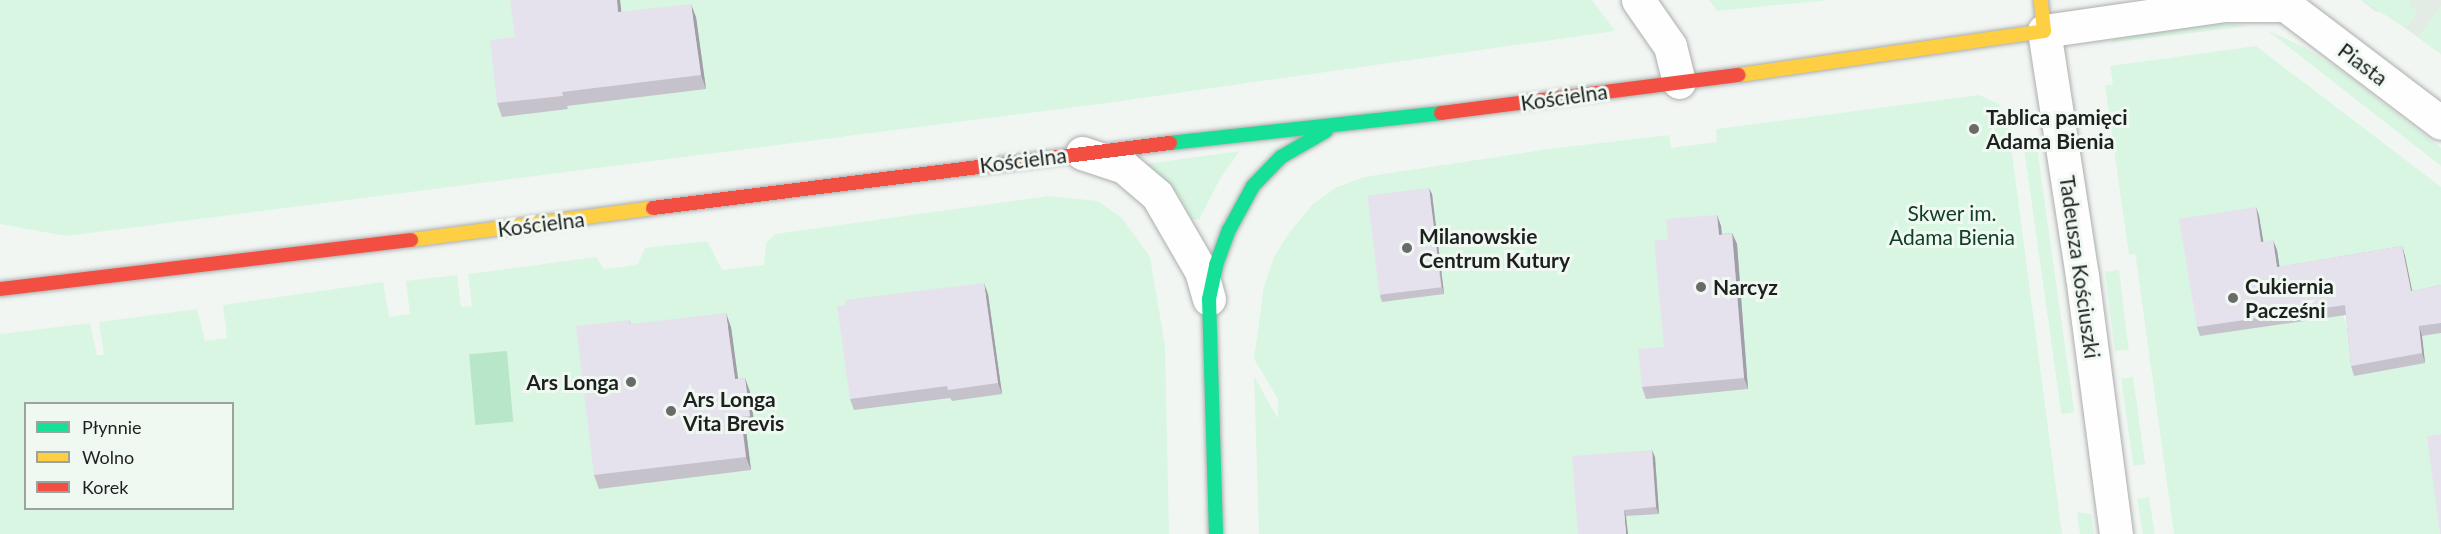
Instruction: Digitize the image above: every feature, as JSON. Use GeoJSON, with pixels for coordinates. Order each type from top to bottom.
{"type":"FeatureCollection","features":[{"type":"Feature","properties":{"kind":"street"},"geometry":{"type":"LineString","coordinates":[[1638,0],[1670,46],[1679,82]]}},
{"type":"Feature","properties":{"kind":"street","name":"Piasta"},"geometry":{"type":"LineString","coordinates":[[2042,16],[2282,2],[2441,123]]}},
{"type":"Feature","properties":{"kind":"street","name":"Kościelna"},"geometry":{"type":"LineString","coordinates":[[0,289],[206,267],[1082,153],[1679,82],[2042,16]]}},
{"type":"Feature","properties":{"kind":"street","name":"Tadeusza Kościuszki"},"geometry":{"type":"LineString","coordinates":[[2042,16],[2082,276],[2116,534]]}},
{"type":"Feature","properties":{"kind":"street"},"geometry":{"type":"LineString","coordinates":[[1216,534],[1209,299],[1229,230],[1253,186],[1306,140],[1344,123]]}},
{"type":"Feature","properties":{"kind":"street","name":"Kościelna"},"geometry":{"type":"LineString","coordinates":[[1082,153],[1124,167],[1156,195],[1202,271],[1209,299]]}},
{"type":"Feature","properties":{"kind":"shaded area"},"geometry":{"type":"Polygon","coordinates":[[[2361,0],[2441,0],[2441,54],[2383,12],[2376,12],[2361,0]]]}},
{"type":"Feature","properties":{"kind":"shaded area"},"geometry":{"type":"Polygon","coordinates":[[[507,351],[513,422],[475,425],[469,354],[507,351]]]}},
{"type":"Feature","properties":{"kind":"green space"},"geometry":{"type":"Polygon","coordinates":[[[0,0],[1592,0],[1615,31],[1107,103],[66,236],[0,224],[0,0]]]}},
{"type":"Feature","properties":{"kind":"green space"},"geometry":{"type":"Polygon","coordinates":[[[1709,0],[1830,0],[1717,11],[1709,0]]]}},
{"type":"Feature","properties":{"kind":"green space"},"geometry":{"type":"Polygon","coordinates":[[[2361,0],[2413,0],[2409,5],[2418,12],[2406,28],[2361,0]]]}},
{"type":"Feature","properties":{"kind":"green space"},"geometry":{"type":"Polygon","coordinates":[[[2441,6],[2441,54],[2418,37],[2441,6]]]}},
{"type":"Feature","properties":{"kind":"green space"},"geometry":{"type":"Polygon","coordinates":[[[2213,22],[2249,26],[2109,43],[2118,36],[2213,22]]]}},
{"type":"Feature","properties":{"kind":"green space"},"geometry":{"type":"Polygon","coordinates":[[[2267,30],[2304,47],[2340,70],[2441,148],[2441,166],[2267,30]]]}},
{"type":"Feature","properties":{"kind":"green space"},"geometry":{"type":"Polygon","coordinates":[[[2256,46],[2441,187],[2441,295],[2343,313],[2352,348],[2441,333],[2441,534],[2174,534],[2136,259],[2135,254],[2129,255],[2105,86],[2113,84],[2110,66],[2256,46]]]}},
{"type":"Feature","properties":{"kind":"green space","name":"Skwer im. Adama Bienia"},"geometry":{"type":"Polygon","coordinates":[[[1979,95],[1999,104],[2007,116],[2062,534],[1259,534],[1254,376],[1278,419],[1278,399],[1254,359],[1264,286],[1275,255],[1289,233],[1312,205],[1337,187],[1364,177],[1549,149],[1669,135],[1671,148],[1717,142],[1716,129],[1979,95]]]}},
{"type":"Feature","properties":{"kind":"green space"},"geometry":{"type":"Polygon","coordinates":[[[2036,140],[2074,412],[2061,414],[2023,142],[2036,140]]]}},
{"type":"Feature","properties":{"kind":"green space"},"geometry":{"type":"Polygon","coordinates":[[[1240,151],[1220,179],[1199,220],[1192,219],[1180,197],[1146,164],[1240,151]]]}},
{"type":"Feature","properties":{"kind":"green space"},"geometry":{"type":"Polygon","coordinates":[[[1048,196],[1098,201],[1122,218],[1150,257],[1165,346],[1169,534],[0,534],[0,334],[90,323],[97,355],[104,355],[99,322],[197,309],[205,341],[227,338],[223,305],[383,282],[389,317],[410,314],[406,281],[457,275],[461,307],[472,306],[468,274],[596,257],[604,269],[622,267],[638,264],[645,248],[707,241],[722,270],[764,265],[766,243],[775,234],[1048,196]]]}},
{"type":"Feature","properties":{"kind":"green space"},"geometry":{"type":"Polygon","coordinates":[[[2119,270],[2129,349],[2115,351],[2105,272],[2119,270]]]}},
{"type":"Feature","properties":{"kind":"green space"},"geometry":{"type":"Polygon","coordinates":[[[2133,377],[2145,464],[2133,466],[2121,379],[2133,377]]]}},
{"type":"Feature","properties":{"kind":"green space"},"geometry":{"type":"Polygon","coordinates":[[[2149,497],[2155,534],[2143,534],[2137,499],[2149,497]]]}},
{"type":"Feature","properties":{"kind":"green space"},"geometry":{"type":"Polygon","coordinates":[[[2077,512],[2091,514],[2094,534],[2080,534],[2077,512]]]}},
{"type":"Feature","properties":{"kind":"building"},"geometry":{"type":"Polygon","coordinates":[[[510,0],[617,0],[618,12],[691,4],[701,75],[562,92],[563,96],[497,103],[490,40],[515,37],[510,0]]]}},
{"type":"Feature","properties":{"kind":"building","name":"Milanowskie Centrum Kutury"},"geometry":{"type":"Polygon","coordinates":[[[1429,188],[1441,287],[1380,295],[1367,196],[1429,188]]]}},
{"type":"Feature","properties":{"kind":"building"},"geometry":{"type":"Polygon","coordinates":[[[2256,207],[2261,242],[2273,240],[2277,267],[2402,246],[2411,291],[2441,285],[2441,323],[2419,326],[2422,353],[2351,366],[2345,305],[2197,327],[2179,219],[2256,207]]]}},
{"type":"Feature","properties":{"kind":"building"},"geometry":{"type":"Polygon","coordinates":[[[1717,215],[1719,235],[1732,233],[1744,378],[1642,387],[1638,349],[1664,347],[1654,241],[1668,239],[1666,219],[1717,215]]]}},
{"type":"Feature","properties":{"kind":"building"},"geometry":{"type":"Polygon","coordinates":[[[984,283],[998,383],[948,390],[947,386],[850,399],[837,306],[846,305],[845,300],[984,283]]]}},
{"type":"Feature","properties":{"kind":"building","name":"Ars Longa Vita Brevis"},"geometry":{"type":"Polygon","coordinates":[[[726,313],[735,379],[745,378],[750,416],[741,417],[746,457],[594,475],[576,326],[629,320],[630,324],[726,313]]]}},
{"type":"Feature","properties":{"kind":"building"},"geometry":{"type":"Polygon","coordinates":[[[2441,434],[2441,534],[2440,534],[2427,436],[2441,434]]]}},
{"type":"Feature","properties":{"kind":"building"},"geometry":{"type":"Polygon","coordinates":[[[1652,450],[1656,507],[1624,510],[1626,534],[1578,534],[1572,456],[1652,450]]]}},
{"type":"Feature","properties":{"kind":"traffic: fast"},"geometry":{"type":"LineString","coordinates":[[1170,143],[1441,113]]}},
{"type":"Feature","properties":{"kind":"traffic: fast"},"geometry":{"type":"LineString","coordinates":[[1216,534],[1209,299],[1216,265],[1229,230],[1253,186],[1281,157],[1326,131]]}},
{"type":"Feature","properties":{"kind":"traffic: slow"},"geometry":{"type":"LineString","coordinates":[[1739,75],[2044,31],[2041,0]]}},
{"type":"Feature","properties":{"kind":"traffic: slow"},"geometry":{"type":"LineString","coordinates":[[411,240],[653,208]]}},
{"type":"Feature","properties":{"kind":"traffic: jam"},"geometry":{"type":"LineString","coordinates":[[1441,113],[1739,75]]}},
{"type":"Feature","properties":{"kind":"traffic: jam"},"geometry":{"type":"LineString","coordinates":[[653,208],[1170,143]]}},
{"type":"Feature","properties":{"kind":"traffic: jam"},"geometry":{"type":"LineString","coordinates":[[0,289],[411,240]]}},
{"type":"Feature","properties":{"kind":"place","name":"Tablica pamięci Adama Bienia"},"geometry":{"type":"Point","coordinates":[1974,129]}},
{"type":"Feature","properties":{"kind":"place","name":"Milanowskie Centrum Kutury"},"geometry":{"type":"Point","coordinates":[1407,248]}},
{"type":"Feature","properties":{"kind":"place","name":"Narcyz"},"geometry":{"type":"Point","coordinates":[1701,287]}},
{"type":"Feature","properties":{"kind":"place","name":"Cukiernia Pacześni"},"geometry":{"type":"Point","coordinates":[2233,298]}},
{"type":"Feature","properties":{"kind":"place","name":"Ars Longa"},"geometry":{"type":"Point","coordinates":[631,382]}},
{"type":"Feature","properties":{"kind":"place","name":"Ars Longa Vita Brevis"},"geometry":{"type":"Point","coordinates":[671,411]}}]}
